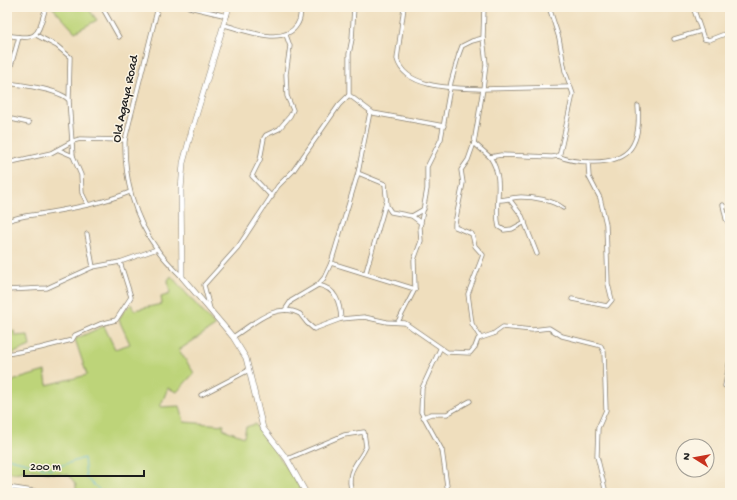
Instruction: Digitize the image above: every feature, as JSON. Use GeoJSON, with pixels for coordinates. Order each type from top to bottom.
{"type":"FeatureCollection","features":[{"type":"Feature","properties":{"kind":"street"},"geometry":{"type":"LineString","coordinates":[[7,35],[31,37],[36,35],[46,7]]}},
{"type":"Feature","properties":{"kind":"street"},"geometry":{"type":"LineString","coordinates":[[102,7],[119,37]]}},
{"type":"Feature","properties":{"kind":"street","name":"Old Agaya Road"},"geometry":{"type":"LineString","coordinates":[[158,7],[125,140],[125,160],[130,192],[140,220],[157,249],[182,277]]}},
{"type":"Feature","properties":{"kind":"street"},"geometry":{"type":"LineString","coordinates":[[189,7],[227,16]]}},
{"type":"Feature","properties":{"kind":"street"},"geometry":{"type":"LineString","coordinates":[[229,7],[193,126],[184,163],[181,190],[182,277],[233,337],[246,358],[263,428],[287,459],[306,493]]}},
{"type":"Feature","properties":{"kind":"street"},"geometry":{"type":"LineString","coordinates":[[224,25],[274,36],[286,35],[295,28],[301,20],[299,7]]}},
{"type":"Feature","properties":{"kind":"street"},"geometry":{"type":"LineString","coordinates":[[210,310],[204,285],[238,247],[281,182],[296,166],[339,104],[348,96],[349,54],[352,39],[354,7]]}},
{"type":"Feature","properties":{"kind":"street"},"geometry":{"type":"LineString","coordinates":[[404,7],[397,59],[399,65],[407,76],[421,83],[450,87],[484,89],[544,89],[570,87]]}},
{"type":"Feature","properties":{"kind":"street"},"geometry":{"type":"LineString","coordinates":[[420,7],[450,7]]}},
{"type":"Feature","properties":{"kind":"street"},"geometry":{"type":"LineString","coordinates":[[480,337],[472,324],[468,294],[483,255],[475,246],[472,234],[458,229],[455,223],[463,183],[461,170],[468,160],[474,143],[484,89],[486,64],[483,38],[484,7]]}},
{"type":"Feature","properties":{"kind":"street"},"geometry":{"type":"LineString","coordinates":[[549,7],[559,38],[560,51],[570,87],[574,94],[558,156]]}},
{"type":"Feature","properties":{"kind":"street"},"geometry":{"type":"LineString","coordinates":[[693,7],[704,39],[706,40],[730,32],[730,38]]}},
{"type":"Feature","properties":{"kind":"street"},"geometry":{"type":"LineString","coordinates":[[674,39],[701,31]]}},
{"type":"Feature","properties":{"kind":"street"},"geometry":{"type":"LineString","coordinates":[[36,35],[57,46],[70,57],[69,100],[73,156],[81,176],[82,193],[88,205]]}},
{"type":"Feature","properties":{"kind":"street"},"geometry":{"type":"LineString","coordinates":[[272,197],[252,176],[260,160],[264,138],[266,135],[279,129],[293,110],[287,96],[286,74],[290,46],[286,35]]}},
{"type":"Feature","properties":{"kind":"street"},"geometry":{"type":"LineString","coordinates":[[19,37],[7,82],[49,91],[65,96],[69,100]]}},
{"type":"Feature","properties":{"kind":"street"},"geometry":{"type":"LineString","coordinates":[[398,322],[416,289],[414,260],[422,241],[421,223],[424,208],[427,167],[441,139],[450,87],[462,46],[483,38]]}},
{"type":"Feature","properties":{"kind":"street"},"geometry":{"type":"LineString","coordinates":[[348,96],[370,112],[444,126]]}},
{"type":"Feature","properties":{"kind":"street"},"geometry":{"type":"LineString","coordinates":[[490,157],[501,155],[558,156],[574,162],[615,160],[628,153],[632,148],[640,122],[638,106]]}},
{"type":"Feature","properties":{"kind":"street"},"geometry":{"type":"LineString","coordinates":[[285,310],[291,301],[318,285],[324,278],[331,263],[358,173],[370,112]]}},
{"type":"Feature","properties":{"kind":"street"},"geometry":{"type":"LineString","coordinates":[[7,118],[29,123]]}},
{"type":"Feature","properties":{"kind":"street"},"geometry":{"type":"LineString","coordinates":[[7,163],[51,153],[73,141],[85,139],[125,140]]}},
{"type":"Feature","properties":{"kind":"street"},"geometry":{"type":"LineString","coordinates":[[474,143],[490,157],[496,169],[499,200],[497,222],[501,230],[512,229],[524,222]]}},
{"type":"Feature","properties":{"kind":"street"},"geometry":{"type":"LineString","coordinates":[[59,150],[73,156]]}},
{"type":"Feature","properties":{"kind":"street"},"geometry":{"type":"LineString","coordinates":[[572,299],[607,306],[612,300],[608,284],[606,224],[600,198],[589,177],[588,162]]}},
{"type":"Feature","properties":{"kind":"street"},"geometry":{"type":"LineString","coordinates":[[358,173],[385,184],[387,200],[391,212],[412,216],[421,223]]}},
{"type":"Feature","properties":{"kind":"street"},"geometry":{"type":"LineString","coordinates":[[7,221],[24,215],[88,205],[115,198],[130,192]]}},
{"type":"Feature","properties":{"kind":"street"},"geometry":{"type":"LineString","coordinates":[[499,200],[523,198],[556,204],[563,208]]}},
{"type":"Feature","properties":{"kind":"street"},"geometry":{"type":"LineString","coordinates":[[366,272],[387,200]]}},
{"type":"Feature","properties":{"kind":"street"},"geometry":{"type":"LineString","coordinates":[[510,200],[518,209],[537,254]]}},
{"type":"Feature","properties":{"kind":"street"},"geometry":{"type":"LineString","coordinates":[[723,205],[726,219],[730,226]]}},
{"type":"Feature","properties":{"kind":"street"},"geometry":{"type":"LineString","coordinates":[[412,216],[424,208]]}},
{"type":"Feature","properties":{"kind":"street"},"geometry":{"type":"LineString","coordinates":[[87,234],[93,267]]}},
{"type":"Feature","properties":{"kind":"street"},"geometry":{"type":"LineString","coordinates":[[7,290],[46,288],[93,267],[120,262],[157,249]]}},
{"type":"Feature","properties":{"kind":"street"},"geometry":{"type":"LineString","coordinates":[[7,354],[72,340],[76,335],[100,324],[116,320],[131,297],[120,262]]}},
{"type":"Feature","properties":{"kind":"street"},"geometry":{"type":"LineString","coordinates":[[331,263],[366,272],[416,289]]}},
{"type":"Feature","properties":{"kind":"street"},"geometry":{"type":"LineString","coordinates":[[318,285],[326,288],[338,299],[341,319]]}},
{"type":"Feature","properties":{"kind":"street"},"geometry":{"type":"LineString","coordinates":[[233,337],[269,313],[285,310],[300,314],[314,329],[352,316],[387,322],[398,322],[411,326],[440,349],[452,353],[470,353],[480,337]]}},
{"type":"Feature","properties":{"kind":"street"},"geometry":{"type":"LineString","coordinates":[[480,337],[488,336],[503,327],[532,330],[549,328],[562,336],[601,346],[604,352],[606,410],[598,428],[597,456],[606,493]]}},
{"type":"Feature","properties":{"kind":"street"},"geometry":{"type":"LineString","coordinates":[[440,349],[422,388],[421,412],[442,450],[448,493]]}},
{"type":"Feature","properties":{"kind":"street"},"geometry":{"type":"LineString","coordinates":[[725,386],[730,358]]}},
{"type":"Feature","properties":{"kind":"street"},"geometry":{"type":"LineString","coordinates":[[201,395],[249,370]]}},
{"type":"Feature","properties":{"kind":"street"},"geometry":{"type":"LineString","coordinates":[[423,417],[431,414],[447,414],[470,401]]}},
{"type":"Feature","properties":{"kind":"street"},"geometry":{"type":"LineString","coordinates":[[287,459],[344,435],[364,432],[366,447],[355,463],[349,483],[352,493]]}},
{"type":"Feature","properties":{"kind":"street"},"geometry":{"type":"LineString","coordinates":[[7,487],[46,493]]}},
{"type":"Feature","properties":{"kind":"green space"},"geometry":{"type":"Polygon","coordinates":[[[52,7],[87,7],[97,20],[75,32],[52,7]]]}},
{"type":"Feature","properties":{"kind":"green space"},"geometry":{"type":"Polygon","coordinates":[[[171,276],[215,326],[179,350],[194,373],[177,392],[168,388],[160,407],[180,406],[184,422],[224,425],[223,429],[244,437],[246,427],[255,424],[293,476],[302,491],[297,493],[76,493],[76,485],[69,475],[31,470],[14,473],[7,471],[7,387],[15,380],[45,371],[47,385],[87,375],[75,339],[104,326],[115,349],[130,344],[119,320],[123,312],[131,304],[134,310],[162,304],[161,297],[170,294],[168,280],[171,276]]]}},
{"type":"Feature","properties":{"kind":"green space"},"geometry":{"type":"Polygon","coordinates":[[[7,326],[8,330],[14,331],[15,336],[28,335],[30,346],[7,356],[7,326]]]}},
{"type":"Feature","properties":{"kind":"waterway"},"geometry":{"type":"LineString","coordinates":[[7,458],[51,469],[84,458],[86,478],[103,493]]}}]}
